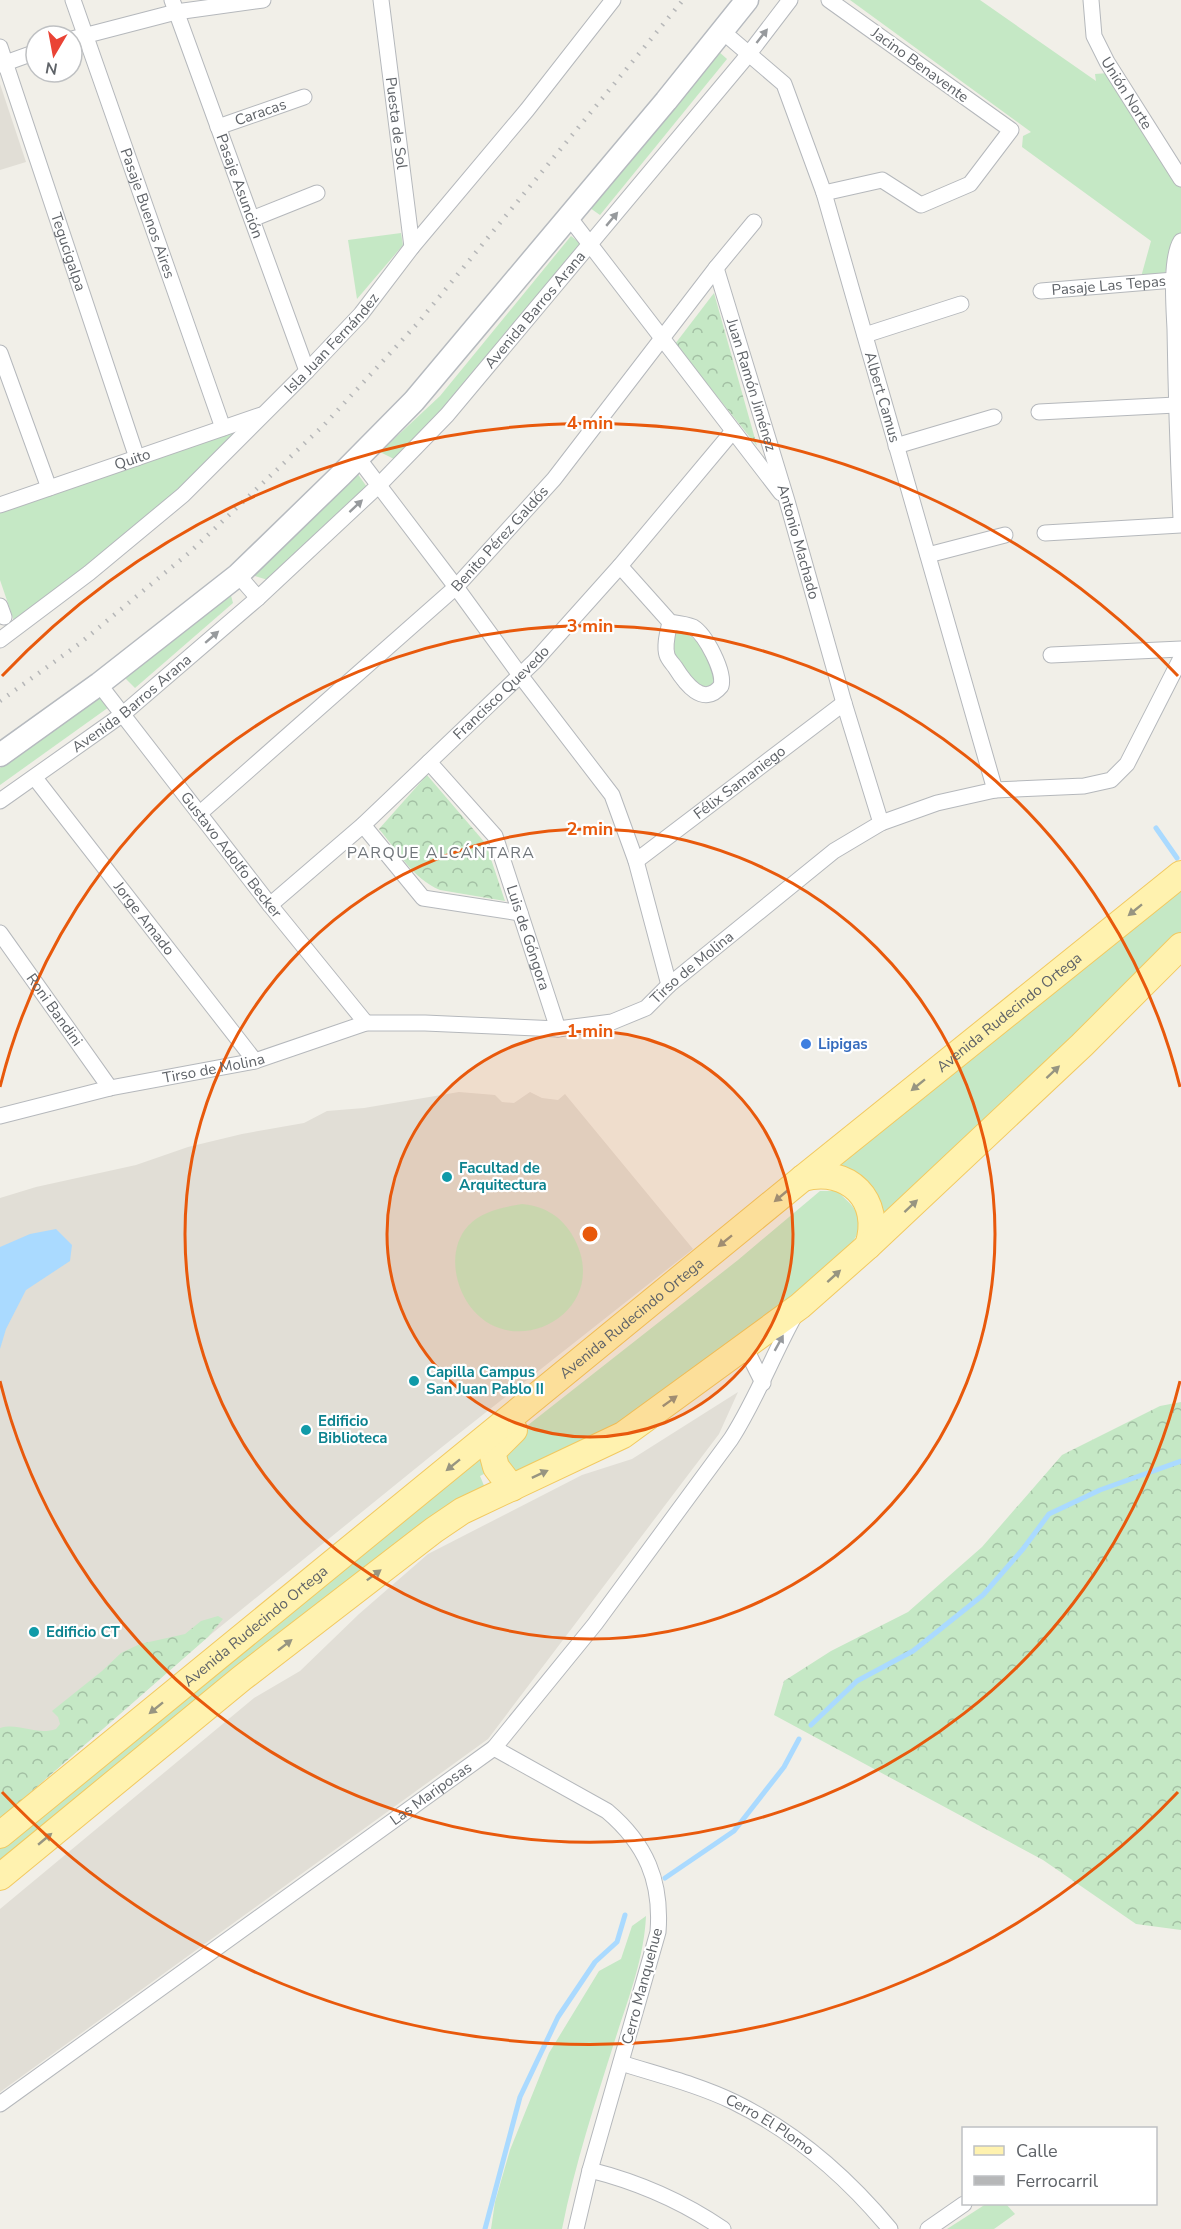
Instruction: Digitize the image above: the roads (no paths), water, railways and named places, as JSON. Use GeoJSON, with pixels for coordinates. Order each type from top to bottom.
{"type":"FeatureCollection","features":[{"type":"Feature","properties":{"kind":"main road"},"geometry":{"type":"LineString","coordinates":[[0,755],[99,684],[238,575],[358,458],[414,401],[747,0]]}},
{"type":"Feature","properties":{"kind":"main road","name":"Avenida Rudecindo Ortega"},"geometry":{"type":"LineString","coordinates":[[0,1835],[802,1178],[1181,874]]}},
{"type":"Feature","properties":{"kind":"main road"},"geometry":{"type":"LineString","coordinates":[[0,1877],[242,1678],[434,1530],[462,1511],[623,1435],[800,1306],[868,1246],[1082,1045],[1181,946]]}},
{"type":"Feature","properties":{"kind":"main road"},"geometry":{"type":"LineString","coordinates":[[802,1178],[824,1174],[835,1176],[845,1180],[862,1194],[868,1203],[873,1224],[868,1246]]}},
{"type":"Feature","properties":{"kind":"main road"},"geometry":{"type":"LineString","coordinates":[[512,1488],[496,1467],[492,1452],[523,1422],[531,1402]]}},
{"type":"Feature","properties":{"kind":"street","name":"Pasaje Buenos Aires"},"geometry":{"type":"LineString","coordinates":[[73,0],[76,24]]}},
{"type":"Feature","properties":{"kind":"street"},"geometry":{"type":"LineString","coordinates":[[84,35],[174,6],[263,0]]}},
{"type":"Feature","properties":{"kind":"street","name":"Puesta de Sol"},"geometry":{"type":"LineString","coordinates":[[381,0],[412,247]]}},
{"type":"Feature","properties":{"kind":"street","name":"Isla Juan Fernández"},"geometry":{"type":"LineString","coordinates":[[0,640],[89,573],[183,495],[307,371],[361,314],[412,247],[527,110],[612,0]]}},
{"type":"Feature","properties":{"kind":"street","name":"Avenida Barros Arana"},"geometry":{"type":"LineString","coordinates":[[0,801],[123,714],[258,598],[379,485],[447,415],[748,55],[790,0]]}},
{"type":"Feature","properties":{"kind":"street","name":"Jacino Benavente"},"geometry":{"type":"LineString","coordinates":[[824,193],[882,180],[921,205],[970,184],[1011,130],[829,0]]}},
{"type":"Feature","properties":{"kind":"street","name":"Unión Norte"},"geometry":{"type":"LineString","coordinates":[[1091,0],[1094,36],[1107,62],[1181,179]]}},
{"type":"Feature","properties":{"kind":"street","name":"Pasaje Asunción"},"geometry":{"type":"LineString","coordinates":[[174,6],[307,371]]}},
{"type":"Feature","properties":{"kind":"street","name":"Albert Camus"},"geometry":{"type":"LineString","coordinates":[[722,31],[784,84],[824,193],[995,790]]}},
{"type":"Feature","properties":{"kind":"street","name":"Tegucigalpa"},"geometry":{"type":"LineString","coordinates":[[0,46],[3,64],[137,458]]}},
{"type":"Feature","properties":{"kind":"street","name":"Pasaje Buenos Aires"},"geometry":{"type":"LineString","coordinates":[[84,53],[224,428]]}},
{"type":"Feature","properties":{"kind":"street"},"geometry":{"type":"LineString","coordinates":[[3,64],[24,56]]}},
{"type":"Feature","properties":{"kind":"street","name":"Caracas"},"geometry":{"type":"LineString","coordinates":[[218,127],[304,97]]}},
{"type":"Feature","properties":{"kind":"street"},"geometry":{"type":"LineString","coordinates":[[252,219],[317,193]]}},
{"type":"Feature","properties":{"kind":"street","name":"Antonio Machado"},"geometry":{"type":"LineString","coordinates":[[569,217],[787,501],[844,703],[881,823]]}},
{"type":"Feature","properties":{"kind":"street","name":"Benito Pérez Galdós"},"geometry":{"type":"LineString","coordinates":[[200,814],[456,587],[554,479],[754,222]]}},
{"type":"Feature","properties":{"kind":"street"},"geometry":{"type":"LineString","coordinates":[[1181,242],[1178,246],[1177,276],[1176,405],[1181,519]]}},
{"type":"Feature","properties":{"kind":"street","name":"Juan Ramón Jiménez"},"geometry":{"type":"LineString","coordinates":[[716,268],[787,501]]}},
{"type":"Feature","properties":{"kind":"street","name":"Pasaje Las Tepas"},"geometry":{"type":"LineString","coordinates":[[1041,291],[1177,276]]}},
{"type":"Feature","properties":{"kind":"street"},"geometry":{"type":"LineString","coordinates":[[865,335],[961,304]]}},
{"type":"Feature","properties":{"kind":"street"},"geometry":{"type":"LineString","coordinates":[[0,353],[49,488]]}},
{"type":"Feature","properties":{"kind":"street"},"geometry":{"type":"LineString","coordinates":[[1039,412],[1176,405]]}},
{"type":"Feature","properties":{"kind":"street","name":"Quito"},"geometry":{"type":"LineString","coordinates":[[0,505],[264,414]]}},
{"type":"Feature","properties":{"kind":"street"},"geometry":{"type":"LineString","coordinates":[[896,446],[994,417]]}},
{"type":"Feature","properties":{"kind":"street","name":"Francisco Quevedo"},"geometry":{"type":"LineString","coordinates":[[270,905],[363,825],[535,662],[734,431]]}},
{"type":"Feature","properties":{"kind":"street"},"geometry":{"type":"LineString","coordinates":[[358,458],[612,795],[636,861],[669,984]]}},
{"type":"Feature","properties":{"kind":"street"},"geometry":{"type":"LineString","coordinates":[[1045,534],[1181,525]]}},
{"type":"Feature","properties":{"kind":"street"},"geometry":{"type":"LineString","coordinates":[[928,555],[1005,535]]}},
{"type":"Feature","properties":{"kind":"street"},"geometry":{"type":"LineString","coordinates":[[620,566],[670,622],[688,625],[703,636],[722,674],[723,680],[717,691],[707,695],[696,693],[680,675],[667,655],[666,639],[670,622]]}},
{"type":"Feature","properties":{"kind":"street"},"geometry":{"type":"LineString","coordinates":[[238,575],[258,598]]}},
{"type":"Feature","properties":{"kind":"street"},"geometry":{"type":"LineString","coordinates":[[1052,655],[1181,649]]}},
{"type":"Feature","properties":{"kind":"street","name":"Tirso de Molina"},"geometry":{"type":"LineString","coordinates":[[0,1116],[110,1088],[255,1061],[366,1023],[425,1023],[558,1029],[612,1022],[646,1008],[669,984],[834,851],[881,823],[937,803],[995,790],[1084,786],[1111,780],[1126,764],[1181,658]]}},
{"type":"Feature","properties":{"kind":"street","name":"Gustavo Adolfo Becker"},"geometry":{"type":"LineString","coordinates":[[99,684],[270,905],[366,1023]]}},
{"type":"Feature","properties":{"kind":"street","name":"Félix Samaniego"},"geometry":{"type":"LineString","coordinates":[[636,861],[844,703]]}},
{"type":"Feature","properties":{"kind":"street","name":"Luis de Góngora"},"geometry":{"type":"LineString","coordinates":[[429,762],[495,836],[558,1029]]}},
{"type":"Feature","properties":{"kind":"street","name":"Jorge Amado"},"geometry":{"type":"LineString","coordinates":[[35,778],[255,1061]]}},
{"type":"Feature","properties":{"kind":"street"},"geometry":{"type":"LineString","coordinates":[[363,825],[423,898],[520,913]]}},
{"type":"Feature","properties":{"kind":"street","name":"Roni Bandini"},"geometry":{"type":"LineString","coordinates":[[0,933],[110,1088]]}},
{"type":"Feature","properties":{"kind":"street","name":"Las Mariposas"},"geometry":{"type":"LineString","coordinates":[[0,2104],[494,1748],[595,1624],[724,1449],[746,1417],[763,1383],[774,1352],[800,1306]]}},
{"type":"Feature","properties":{"kind":"street"},"geometry":{"type":"LineString","coordinates":[[745,1347],[763,1383]]}},
{"type":"Feature","properties":{"kind":"street","name":"Cerro Manquehue"},"geometry":{"type":"LineString","coordinates":[[494,1748],[607,1811],[632,1835],[650,1866],[658,1899],[658,1932],[590,2170],[576,2229]]}},
{"type":"Feature","properties":{"kind":"street","name":"Cerro El Plomo"},"geometry":{"type":"LineString","coordinates":[[621,2064],[733,2101],[782,2128],[823,2160],[890,2229]]}},
{"type":"Feature","properties":{"kind":"street"},"geometry":{"type":"LineString","coordinates":[[590,2170],[627,2180],[672,2198],[723,2229]]}},
{"type":"Feature","properties":{"kind":"street"},"geometry":{"type":"LineString","coordinates":[[928,2229],[963,2205]]}},
{"type":"Feature","properties":{"kind":"water"},"geometry":{"type":"Polygon","coordinates":[[[56,1229],[72,1245],[70,1261],[26,1290],[6,1329],[0,1349],[0,1247],[30,1234],[56,1229]]]}},
{"type":"Feature","properties":{"kind":"waterway"},"geometry":{"type":"LineString","coordinates":[[1156,828],[1177,858]]}},
{"type":"Feature","properties":{"kind":"waterway"},"geometry":{"type":"LineString","coordinates":[[811,1725],[857,1681],[913,1651],[983,1595],[1023,1549],[1049,1514],[1100,1490],[1181,1461]]}},
{"type":"Feature","properties":{"kind":"waterway"},"geometry":{"type":"LineString","coordinates":[[665,1878],[734,1831],[784,1767],[799,1739]]}},
{"type":"Feature","properties":{"kind":"waterway"},"geometry":{"type":"LineString","coordinates":[[485,2229],[520,2097],[558,2017],[595,1962],[617,1942],[625,1915]]}},
{"type":"Feature","properties":{"kind":"railway"},"geometry":{"type":"LineString","coordinates":[[0,701],[79,644],[190,552],[324,425],[417,324],[683,0]]}},
{"type":"Feature","properties":{"kind":"place","name":"Lipigas"},"geometry":{"type":"Point","coordinates":[806,1044]}},
{"type":"Feature","properties":{"kind":"place","name":"Facultad de Arquitectura"},"geometry":{"type":"Point","coordinates":[447,1177]}},
{"type":"Feature","properties":{"kind":"place","name":"Capilla Campus San Juan Pablo II"},"geometry":{"type":"Point","coordinates":[414,1381]}},
{"type":"Feature","properties":{"kind":"place","name":"Edificio Biblioteca"},"geometry":{"type":"Point","coordinates":[306,1430]}},
{"type":"Feature","properties":{"kind":"place","name":"Edificio CT"},"geometry":{"type":"Point","coordinates":[34,1632]}},
{"type":"Feature","properties":{"kind":"district","name":"PARQUE ALCÁNTARA"},"geometry":{"type":"Point","coordinates":[441,852]}}]}
